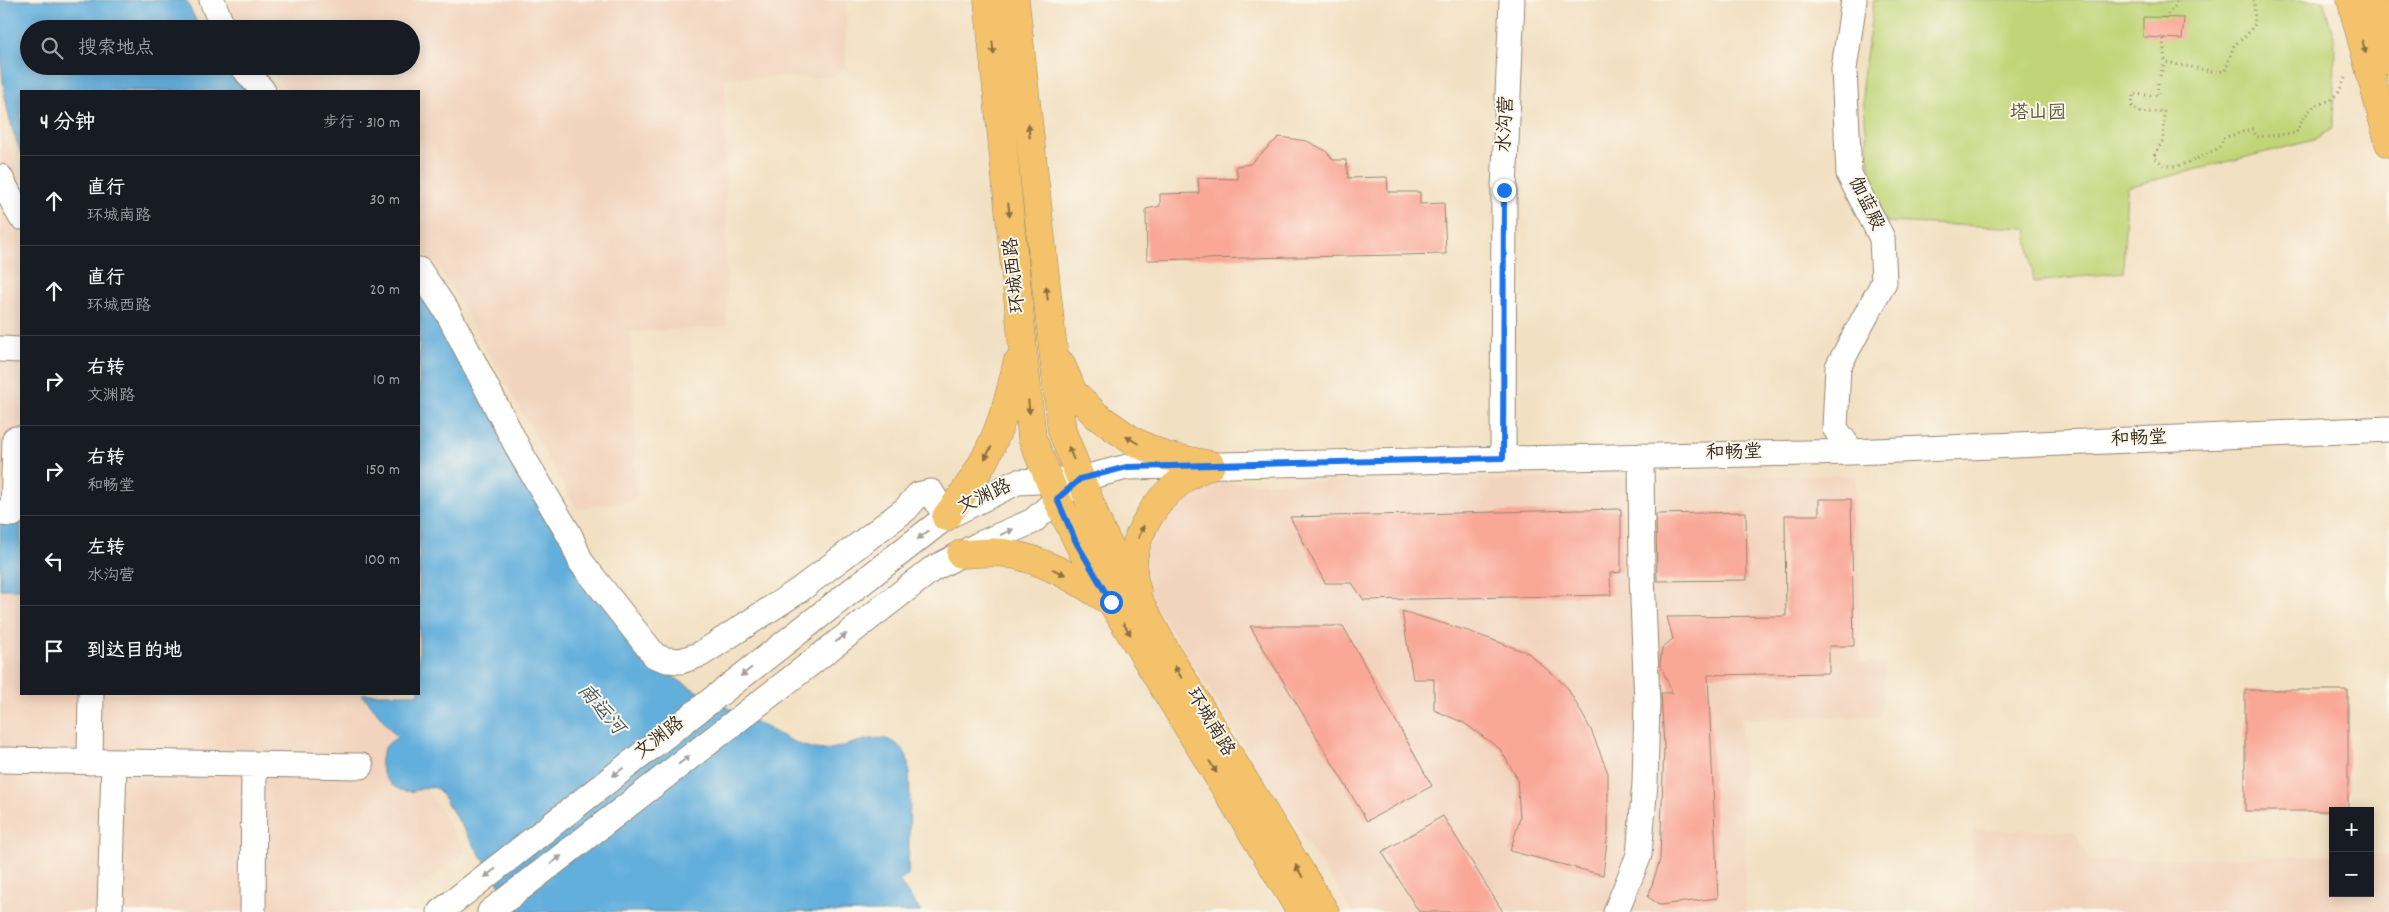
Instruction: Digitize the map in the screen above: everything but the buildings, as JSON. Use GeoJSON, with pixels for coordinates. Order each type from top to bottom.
{"type":"FeatureCollection","features":[{"type":"Feature","properties":{"kind":"main road","name":"环城西路"},"geometry":{"type":"LineString","coordinates":[[988,0],[1032,438],[1053,490],[1088,536]]}},
{"type":"Feature","properties":{"kind":"main road","name":"环城西路"},"geometry":{"type":"LineString","coordinates":[[1015,0],[1062,431],[1080,479],[1088,536]]}},
{"type":"Feature","properties":{"kind":"main road"},"geometry":{"type":"LineString","coordinates":[[2351,0],[2389,142]]}},
{"type":"Feature","properties":{"kind":"main road"},"geometry":{"type":"LineString","coordinates":[[2373,0],[2389,61]]}},
{"type":"Feature","properties":{"kind":"main road"},"geometry":{"type":"LineString","coordinates":[[1050,320],[1060,361],[1073,392],[1096,416],[1133,441],[1165,456],[1212,465]]}},
{"type":"Feature","properties":{"kind":"main road"},"geometry":{"type":"LineString","coordinates":[[946,517],[969,487],[995,442],[1012,388],[1021,322]]}},
{"type":"Feature","properties":{"kind":"main road"},"geometry":{"type":"LineString","coordinates":[[1145,612],[1132,579],[1133,562],[1139,532],[1159,502],[1186,477],[1212,465]]}},
{"type":"Feature","properties":{"kind":"main road","name":"环城南路"},"geometry":{"type":"LineString","coordinates":[[1088,536],[1145,612],[1168,656],[1325,912]]}},
{"type":"Feature","properties":{"kind":"main road","name":"环城南路"},"geometry":{"type":"LineString","coordinates":[[1088,536],[1111,602],[1301,912]]}},
{"type":"Feature","properties":{"kind":"main road"},"geometry":{"type":"LineString","coordinates":[[961,554],[1004,553],[1038,563],[1075,579],[1111,602]]}},
{"type":"Feature","properties":{"kind":"street"},"geometry":{"type":"LineString","coordinates":[[212,0],[220,20]]}},
{"type":"Feature","properties":{"kind":"street","name":"水沟营"},"geometry":{"type":"LineString","coordinates":[[1503,458],[1504,190],[1512,0]]}},
{"type":"Feature","properties":{"kind":"street","name":"伽蓝殿"},"geometry":{"type":"LineString","coordinates":[[1852,452],[1835,428],[1838,367],[1884,282],[1882,238],[1848,174],[1844,69],[1854,0]]}},
{"type":"Feature","properties":{"kind":"street"},"geometry":{"type":"LineString","coordinates":[[250,75],[262,90]]}},
{"type":"Feature","properties":{"kind":"street"},"geometry":{"type":"LineString","coordinates":[[0,177],[20,215]]}},
{"type":"Feature","properties":{"kind":"street"},"geometry":{"type":"LineString","coordinates":[[420,271],[448,313],[521,454],[570,536],[582,562],[655,656],[666,660],[681,661],[701,654],[798,591],[906,509],[918,495],[931,492],[946,517]]}},
{"type":"Feature","properties":{"kind":"street"},"geometry":{"type":"LineString","coordinates":[[0,350],[20,350]]}},
{"type":"Feature","properties":{"kind":"street","name":"和畅堂"},"geometry":{"type":"LineString","coordinates":[[1080,479],[1127,467],[1852,452],[2389,429]]}},
{"type":"Feature","properties":{"kind":"street"},"geometry":{"type":"LineString","coordinates":[[0,513],[13,514],[15,439],[20,439]]}},
{"type":"Feature","properties":{"kind":"street"},"geometry":{"type":"LineString","coordinates":[[1616,912],[1639,854],[1645,783],[1647,704],[1642,574],[1641,456]]}},
{"type":"Feature","properties":{"kind":"street","name":"文渊路"},"geometry":{"type":"LineString","coordinates":[[440,912],[946,517],[1017,482],[1053,490],[1080,479]]}},
{"type":"Feature","properties":{"kind":"street","name":"文渊路"},"geometry":{"type":"LineString","coordinates":[[490,912],[931,570],[1033,521],[1053,490]]}},
{"type":"Feature","properties":{"kind":"street"},"geometry":{"type":"LineString","coordinates":[[91,695],[102,762],[110,912]]}},
{"type":"Feature","properties":{"kind":"street"},"geometry":{"type":"LineString","coordinates":[[0,760],[361,766]]}},
{"type":"Feature","properties":{"kind":"street"},"geometry":{"type":"LineString","coordinates":[[253,912],[254,764]]}},
{"type":"Feature","properties":{"kind":"path"},"geometry":{"type":"LineString","coordinates":[[2164,18],[2177,4],[2177,0]]}},
{"type":"Feature","properties":{"kind":"path"},"geometry":{"type":"LineString","coordinates":[[2165,62],[2216,72],[2225,71],[2234,45],[2246,36],[2255,24],[2254,0]]}},
{"type":"Feature","properties":{"kind":"path"},"geometry":{"type":"LineString","coordinates":[[2160,76],[2165,62],[2163,38]]}},
{"type":"Feature","properties":{"kind":"path"},"geometry":{"type":"LineString","coordinates":[[2158,83],[2158,96],[2133,94],[2132,106],[2141,114],[2164,111],[2163,140],[2154,156],[2160,164],[2171,167],[2199,158],[2219,148],[2223,138],[2252,128],[2257,136],[2296,133],[2303,118],[2314,106],[2331,100],[2339,92],[2347,78],[2345,69]]}},
{"type":"Feature","properties":{"kind":"shaded area"},"geometry":{"type":"Polygon","coordinates":[[[228,0],[847,0],[845,67],[832,78],[725,77],[727,327],[631,332],[636,500],[577,509],[448,282],[420,247],[420,90],[287,90],[274,75],[420,75],[420,20],[238,20],[228,0]]]}},
{"type":"Feature","properties":{"kind":"shaded area"},"geometry":{"type":"Polygon","coordinates":[[[0,130],[20,175],[20,695],[361,695],[391,731],[466,852],[385,912],[0,912],[0,130]]]}},
{"type":"Feature","properties":{"kind":"shaded area"},"geometry":{"type":"Polygon","coordinates":[[[1856,475],[1861,663],[1885,663],[1884,696],[1879,716],[1741,719],[1746,912],[1352,912],[1158,610],[1139,564],[1154,526],[1174,499],[1215,483],[1856,475]]]}},
{"type":"Feature","properties":{"kind":"shaded area"},"geometry":{"type":"Polygon","coordinates":[[[1973,830],[2074,831],[2089,861],[2329,855],[2329,897],[2374,897],[2374,854],[2389,854],[2389,912],[1974,912],[1973,830]]]}},
{"type":"Feature","properties":{"kind":"green space","name":"塔山园"},"geometry":{"type":"Polygon","coordinates":[[[1874,0],[2323,0],[2335,41],[2333,128],[2314,140],[2127,187],[2123,272],[2034,282],[2027,228],[1885,222],[1870,175],[1862,84],[1874,0]]]}},
{"type":"Feature","properties":{"kind":"water"},"geometry":{"type":"Polygon","coordinates":[[[0,0],[186,0],[196,20],[20,20],[20,75],[234,75],[249,90],[20,90],[20,150],[5,97],[0,40],[0,0]]]}},
{"type":"Feature","properties":{"kind":"water","name":"南运河"},"geometry":{"type":"Polygon","coordinates":[[[420,280],[654,663],[705,696],[801,745],[815,749],[827,749],[875,738],[887,739],[897,744],[906,755],[910,793],[908,876],[899,881],[921,912],[517,912],[438,789],[430,787],[408,792],[392,785],[387,780],[381,768],[382,755],[387,745],[397,737],[363,695],[420,695],[420,280]]]}},
{"type":"Feature","properties":{"kind":"water"},"geometry":{"type":"Polygon","coordinates":[[[0,519],[20,520],[20,589],[0,589],[0,519]]]}},
{"type":"Feature","properties":{"kind":"route"},"geometry":{"type":"LineString","coordinates":[[1111,602],[1076,542],[1057,499],[1080,479],[1127,467],[1503,458],[1504,190]]}}]}
